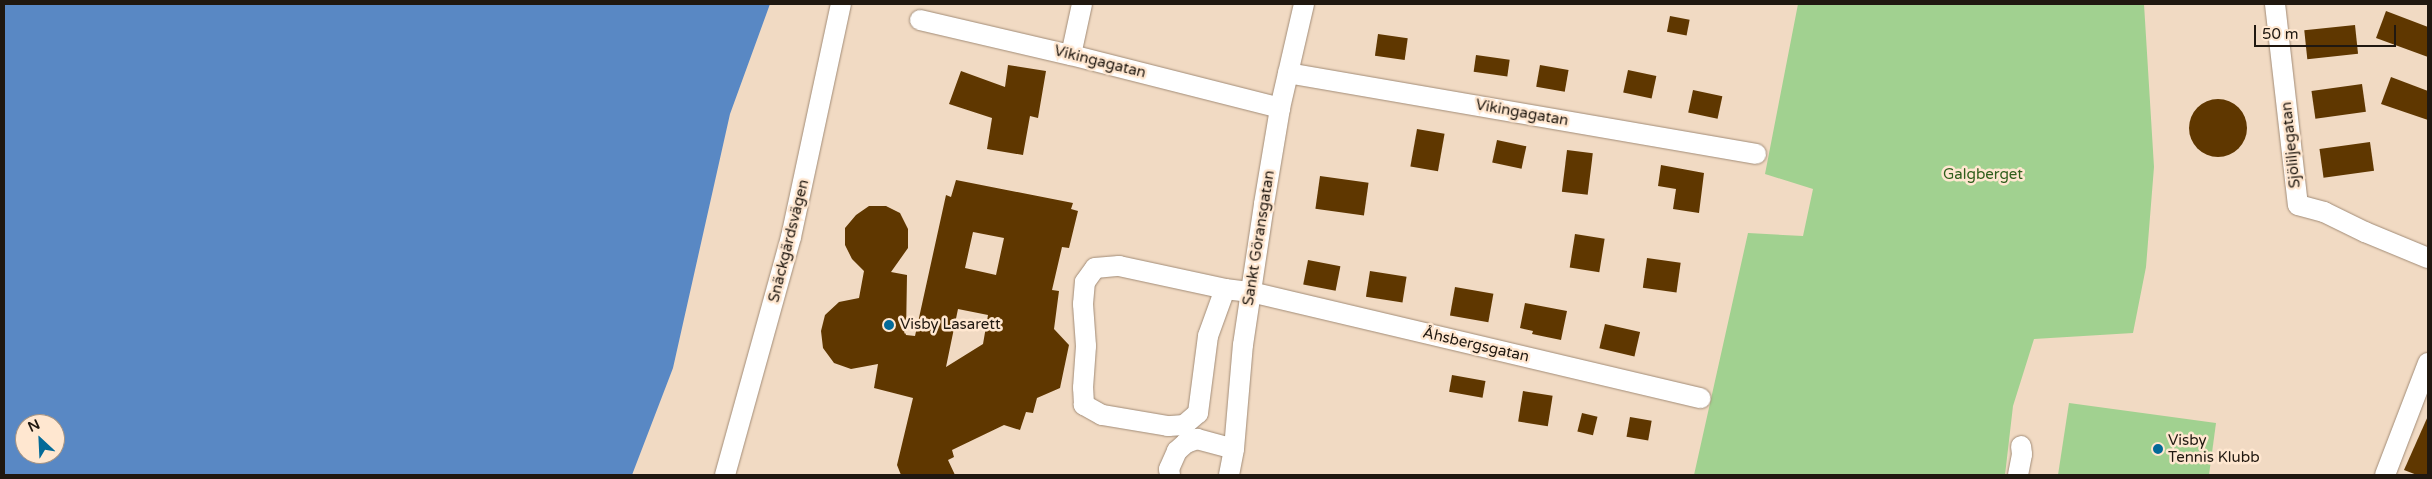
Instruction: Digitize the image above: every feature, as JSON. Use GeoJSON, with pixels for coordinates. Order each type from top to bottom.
{"type":"FeatureCollection","features":[{"type":"Feature","properties":{"kind":"street","name":"Snäckgärdsvägen"},"geometry":{"type":"LineString","coordinates":[[725,475],[791,237],[841,4]]}},
{"type":"Feature","properties":{"kind":"street"},"geometry":{"type":"LineString","coordinates":[[1071,55],[1082,4]]}},
{"type":"Feature","properties":{"kind":"street","name":"Sankt Göransgatan"},"geometry":{"type":"LineString","coordinates":[[1229,475],[1234,449],[1243,345],[1250,292],[1280,108],[1304,4]]}},
{"type":"Feature","properties":{"kind":"street","name":"Sjöliljegatan"},"geometry":{"type":"LineString","coordinates":[[2275,4],[2298,205],[2324,212],[2365,232],[2428,258]]}},
{"type":"Feature","properties":{"kind":"street","name":"Vikingagatan"},"geometry":{"type":"LineString","coordinates":[[920,20],[1071,55],[1280,108]]}},
{"type":"Feature","properties":{"kind":"street","name":"Vikingagatan"},"geometry":{"type":"LineString","coordinates":[[1288,73],[1756,154]]}},
{"type":"Feature","properties":{"kind":"street","name":"Åhsbergsgatan"},"geometry":{"type":"LineString","coordinates":[[1225,289],[1208,336],[1198,413],[1184,426],[1168,426],[1102,415],[1084,405],[1083,388],[1086,346],[1082,304],[1085,282],[1095,268],[1119,266],[1225,289],[1250,292],[1701,398]]}},
{"type":"Feature","properties":{"kind":"street"},"geometry":{"type":"LineString","coordinates":[[2385,475],[2428,363]]}},
{"type":"Feature","properties":{"kind":"street"},"geometry":{"type":"LineString","coordinates":[[1170,475],[1169,470],[1177,451],[1186,443],[1197,439],[1234,449]]}},
{"type":"Feature","properties":{"kind":"street"},"geometry":{"type":"LineString","coordinates":[[2018,475],[2022,454],[2021,446]]}},
{"type":"Feature","properties":{"kind":"green space","name":"Galgberget"},"geometry":{"type":"Polygon","coordinates":[[[1798,4],[2144,4],[2154,167],[2146,267],[2133,333],[2034,339],[2013,406],[2005,475],[1694,475],[1748,233],[1803,236],[1813,189],[1765,174],[1798,4]]]}},
{"type":"Feature","properties":{"kind":"green space","name":"Visby Tennis Klubb"},"geometry":{"type":"Polygon","coordinates":[[[2069,403],[2216,423],[2209,475],[2058,475],[2069,403]]]}},
{"type":"Feature","properties":{"kind":"water"},"geometry":{"type":"Polygon","coordinates":[[[4,4],[770,4],[730,114],[673,368],[632,475],[4,475],[4,4]]]}},
{"type":"Feature","properties":{"kind":"building"},"geometry":{"type":"Polygon","coordinates":[[[2386,11],[2428,27],[2428,57],[2376,38],[2386,11]]]}},
{"type":"Feature","properties":{"kind":"building"},"geometry":{"type":"Polygon","coordinates":[[[1670,16],[1690,20],[1687,36],[1667,32],[1670,16]]]}},
{"type":"Feature","properties":{"kind":"building"},"geometry":{"type":"Polygon","coordinates":[[[2355,25],[2358,54],[2307,59],[2304,30],[2355,25]]]}},
{"type":"Feature","properties":{"kind":"building"},"geometry":{"type":"Polygon","coordinates":[[[1378,34],[1408,38],[1405,60],[1375,56],[1378,34]]]}},
{"type":"Feature","properties":{"kind":"building"},"geometry":{"type":"Polygon","coordinates":[[[1476,55],[1510,60],[1507,77],[1474,72],[1476,55]]]}},
{"type":"Feature","properties":{"kind":"building"},"geometry":{"type":"Polygon","coordinates":[[[1008,65],[1046,71],[1038,118],[1030,116],[1023,155],[987,149],[992,118],[949,104],[961,71],[1005,87],[1008,65]]]}},
{"type":"Feature","properties":{"kind":"building"},"geometry":{"type":"Polygon","coordinates":[[[1540,65],[1569,70],[1565,92],[1536,87],[1540,65]]]}},
{"type":"Feature","properties":{"kind":"building"},"geometry":{"type":"Polygon","coordinates":[[[1628,70],[1656,76],[1652,99],[1623,92],[1628,70]]]}},
{"type":"Feature","properties":{"kind":"building"},"geometry":{"type":"Polygon","coordinates":[[[2391,77],[2428,91],[2428,120],[2381,104],[2391,77]]]}},
{"type":"Feature","properties":{"kind":"building"},"geometry":{"type":"Polygon","coordinates":[[[2362,84],[2366,112],[2315,119],[2311,91],[2362,84]]]}},
{"type":"Feature","properties":{"kind":"building"},"geometry":{"type":"Polygon","coordinates":[[[1693,90],[1722,96],[1718,119],[1688,112],[1693,90]]]}},
{"type":"Feature","properties":{"kind":"building"},"geometry":{"type":"Polygon","coordinates":[[[2218,99],[2229,101],[2242,112],[2247,128],[2245,139],[2234,152],[2218,157],[2207,155],[2194,144],[2189,128],[2191,117],[2202,104],[2218,99]]]}},
{"type":"Feature","properties":{"kind":"building"},"geometry":{"type":"Polygon","coordinates":[[[1417,129],[1445,134],[1438,171],[1410,166],[1417,129]]]}},
{"type":"Feature","properties":{"kind":"building"},"geometry":{"type":"Polygon","coordinates":[[[1497,140],[1526,146],[1522,169],[1492,162],[1497,140]]]}},
{"type":"Feature","properties":{"kind":"building"},"geometry":{"type":"Polygon","coordinates":[[[2370,142],[2374,171],[2324,178],[2319,149],[2370,142]]]}},
{"type":"Feature","properties":{"kind":"building"},"geometry":{"type":"Polygon","coordinates":[[[1567,150],[1593,153],[1588,195],[1562,192],[1567,150]]]}},
{"type":"Feature","properties":{"kind":"building"},"geometry":{"type":"Polygon","coordinates":[[[1661,165],[1704,173],[1699,213],[1673,209],[1676,189],[1658,186],[1661,165]]]}},
{"type":"Feature","properties":{"kind":"building"},"geometry":{"type":"Polygon","coordinates":[[[1320,176],[1369,183],[1364,215],[1315,209],[1320,176]]]}},
{"type":"Feature","properties":{"kind":"building","name":"Visby Lasarett"},"geometry":{"type":"Polygon","coordinates":[[[956,180],[1073,203],[1071,209],[1078,211],[1069,248],[1062,247],[1052,290],[1059,291],[1054,329],[1069,345],[1060,388],[1037,398],[1033,413],[1026,412],[1020,430],[1004,425],[952,450],[954,457],[948,460],[955,475],[901,475],[897,465],[913,398],[874,388],[878,364],[851,369],[834,363],[823,348],[821,331],[825,315],[839,302],[859,298],[864,271],[852,259],[845,245],[845,228],[856,215],[869,206],[886,206],[900,213],[908,229],[908,248],[891,272],[907,275],[906,335],[915,336],[946,195],[951,197],[956,180]],[[973,232],[965,268],[996,275],[1004,238],[973,232]],[[958,309],[946,367],[983,344],[988,315],[958,309]]]}},
{"type":"Feature","properties":{"kind":"building"},"geometry":{"type":"Polygon","coordinates":[[[1575,234],[1605,239],[1599,272],[1570,268],[1575,234]]]}},
{"type":"Feature","properties":{"kind":"building"},"geometry":{"type":"Polygon","coordinates":[[[1647,258],[1681,263],[1676,292],[1643,288],[1647,258]]]}},
{"type":"Feature","properties":{"kind":"building"},"geometry":{"type":"Polygon","coordinates":[[[1308,260],[1340,266],[1336,291],[1303,285],[1308,260]]]}},
{"type":"Feature","properties":{"kind":"building"},"geometry":{"type":"Polygon","coordinates":[[[1370,271],[1407,277],[1402,302],[1366,297],[1370,271]]]}},
{"type":"Feature","properties":{"kind":"building"},"geometry":{"type":"Polygon","coordinates":[[[1455,287],[1493,294],[1488,322],[1450,316],[1455,287]]]}},
{"type":"Feature","properties":{"kind":"building"},"geometry":{"type":"Polygon","coordinates":[[[1525,303],[1567,311],[1561,340],[1532,334],[1533,331],[1520,328],[1525,303]]]}},
{"type":"Feature","properties":{"kind":"building"},"geometry":{"type":"Polygon","coordinates":[[[1605,324],[1640,332],[1634,356],[1599,348],[1605,324]]]}},
{"type":"Feature","properties":{"kind":"building"},"geometry":{"type":"Polygon","coordinates":[[[1452,375],[1485,381],[1483,398],[1449,392],[1452,375]]]}},
{"type":"Feature","properties":{"kind":"building"},"geometry":{"type":"Polygon","coordinates":[[[1523,391],[1553,396],[1548,426],[1518,422],[1523,391]]]}},
{"type":"Feature","properties":{"kind":"building"},"geometry":{"type":"Polygon","coordinates":[[[1582,413],[1598,417],[1593,435],[1577,431],[1582,413]]]}},
{"type":"Feature","properties":{"kind":"building"},"geometry":{"type":"Polygon","coordinates":[[[2428,416],[2428,475],[2417,475],[2404,470],[2428,416]]]}},
{"type":"Feature","properties":{"kind":"building"},"geometry":{"type":"Polygon","coordinates":[[[1630,417],[1652,421],[1648,441],[1627,437],[1630,417]]]}},
{"type":"Feature","properties":{"kind":"place","name":"Visby Lasarett"},"geometry":{"type":"Point","coordinates":[889,325]}},
{"type":"Feature","properties":{"kind":"place","name":"Visby Tennis Klubb"},"geometry":{"type":"Point","coordinates":[2158,449]}}]}
